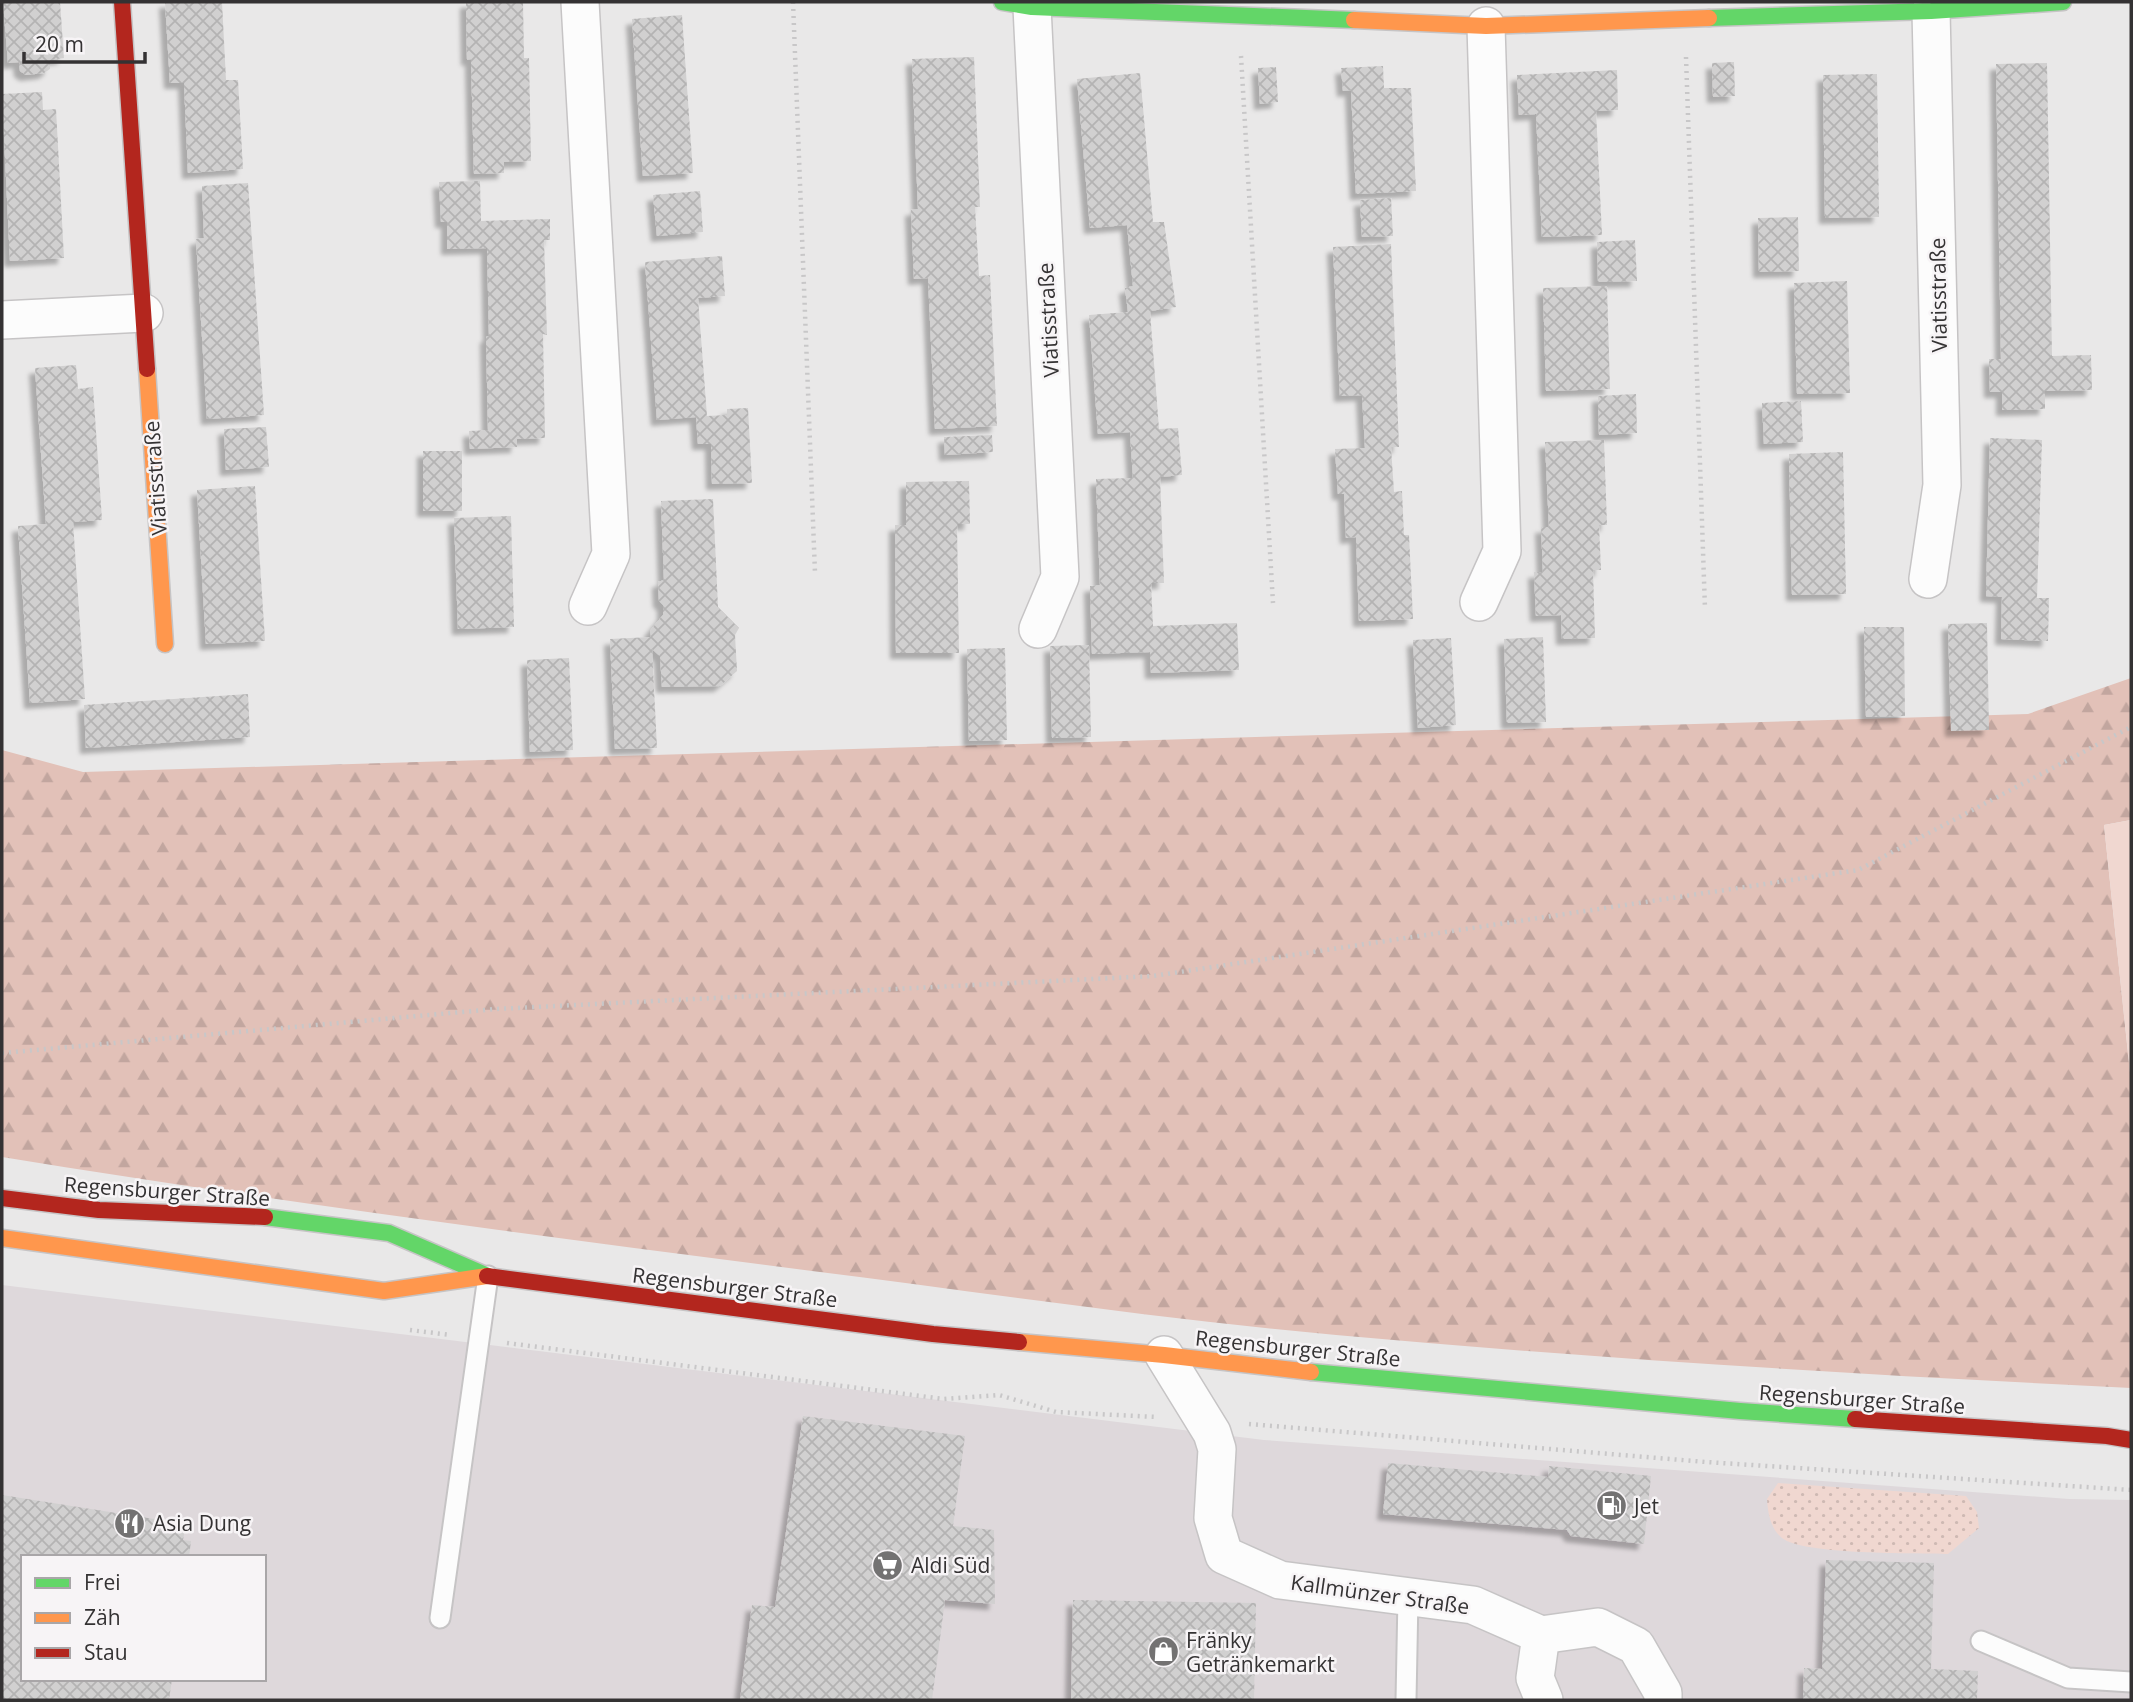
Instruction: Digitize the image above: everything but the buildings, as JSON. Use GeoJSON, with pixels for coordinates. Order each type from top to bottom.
{"type":"FeatureCollection","features":[{"type":"Feature","properties":{"kind":"main road","name":"Viatisstraße"},"geometry":{"type":"LineString","coordinates":[[122,2],[165,644]]}},
{"type":"Feature","properties":{"kind":"main road","name":"Viatisstraße"},"geometry":{"type":"LineString","coordinates":[[1017,5],[1486,26],[1931,11],[2063,2]]}},
{"type":"Feature","properties":{"kind":"main road","name":"Regensburger Straße"},"geometry":{"type":"LineString","coordinates":[[2,1198],[99,1210],[246,1214],[388,1233],[488,1276]]}},
{"type":"Feature","properties":{"kind":"main road","name":"Regensburger Straße"},"geometry":{"type":"LineString","coordinates":[[2,1238],[384,1290],[488,1276],[933,1334],[1164,1355],[1290,1370],[1740,1411],[2106,1436],[2131,1440]]}},
{"type":"Feature","properties":{"kind":"main road","name":"Regensburger Straße"},"geometry":{"type":"LineString","coordinates":[[2106,1436],[2131,1433]]}},
{"type":"Feature","properties":{"kind":"street"},"geometry":{"type":"LineString","coordinates":[[580,2],[611,554],[588,606]]}},
{"type":"Feature","properties":{"kind":"street","name":"Viatisstraße"},"geometry":{"type":"LineString","coordinates":[[1017,5],[1060,577],[1038,629]]}},
{"type":"Feature","properties":{"kind":"street","name":"Viatisstraße"},"geometry":{"type":"LineString","coordinates":[[1928,579],[1942,485],[1931,11]]}},
{"type":"Feature","properties":{"kind":"street"},"geometry":{"type":"LineString","coordinates":[[1479,602],[1502,551],[1486,26]]}},
{"type":"Feature","properties":{"kind":"street"},"geometry":{"type":"LineString","coordinates":[[2,320],[144,313]]}},
{"type":"Feature","properties":{"kind":"street","name":"Kallmünzer Straße"},"geometry":{"type":"LineString","coordinates":[[1164,1355],[1206,1420],[1217,1449],[1213,1518],[1224,1555],[1280,1580],[1473,1605],[1541,1635]]}},
{"type":"Feature","properties":{"kind":"street"},"geometry":{"type":"LineString","coordinates":[[1544,1700],[1535,1678],[1541,1635],[1598,1627],[1636,1646],[1662,1693],[1663,1700]]}},
{"type":"Feature","properties":{"kind":"lane"},"geometry":{"type":"LineString","coordinates":[[440,1618],[488,1276]]}},
{"type":"Feature","properties":{"kind":"lane"},"geometry":{"type":"LineString","coordinates":[[1406,1700],[1408,1597]]}},
{"type":"Feature","properties":{"kind":"lane"},"geometry":{"type":"LineString","coordinates":[[1981,1641],[2068,1678],[2131,1682]]}},
{"type":"Feature","properties":{"kind":"path"},"geometry":{"type":"LineString","coordinates":[[793,2],[815,573]]}},
{"type":"Feature","properties":{"kind":"path"},"geometry":{"type":"LineString","coordinates":[[1239,16],[1273,603]]}},
{"type":"Feature","properties":{"kind":"path"},"geometry":{"type":"LineString","coordinates":[[1685,19],[1705,609]]}},
{"type":"Feature","properties":{"kind":"path"},"geometry":{"type":"LineString","coordinates":[[2,1053],[496,1009],[1153,976],[1858,870],[2131,727]]}},
{"type":"Feature","properties":{"kind":"path"},"geometry":{"type":"LineString","coordinates":[[409,1329],[944,1399],[999,1395],[1056,1412],[1206,1420],[1706,1462],[2131,1490]]}},
{"type":"Feature","properties":{"kind":"shaded area"},"geometry":{"type":"Polygon","coordinates":[[[2131,820],[2131,1082],[2104,825],[2131,820]]]}},
{"type":"Feature","properties":{"kind":"shaded area"},"geometry":{"type":"Polygon","coordinates":[[[2,1285],[1264,1440],[2069,1499],[2131,1500],[2131,1700],[2,1700],[2,1285]]]}},
{"type":"Feature","properties":{"kind":"shaded area"},"geometry":{"type":"Polygon","coordinates":[[[1778,1483],[1966,1496],[1977,1512],[1979,1528],[1948,1554],[1836,1550],[1794,1544],[1778,1534],[1769,1515],[1767,1499],[1778,1483]]]}},
{"type":"Feature","properties":{"kind":"green space"},"geometry":{"type":"Polygon","coordinates":[[[2131,678],[2131,820],[2104,825],[2131,1082],[2131,1388],[1634,1359],[1270,1329],[508,1231],[2,1157],[2,750],[83,772],[2028,714],[2131,678]]]}},
{"type":"Feature","properties":{"kind":"traffic: fast"},"geometry":{"type":"LineString","coordinates":[[1002,2],[1032,7],[1354,20]]}},
{"type":"Feature","properties":{"kind":"traffic: fast"},"geometry":{"type":"LineString","coordinates":[[1709,18],[1931,11],[2063,2]]}},
{"type":"Feature","properties":{"kind":"traffic: fast"},"geometry":{"type":"LineString","coordinates":[[265,1217],[389,1233],[488,1276]]}},
{"type":"Feature","properties":{"kind":"traffic: fast"},"geometry":{"type":"LineString","coordinates":[[1311,1372],[1855,1419]]}},
{"type":"Feature","properties":{"kind":"traffic: slow"},"geometry":{"type":"LineString","coordinates":[[1354,20],[1486,26],[1709,18]]}},
{"type":"Feature","properties":{"kind":"traffic: slow"},"geometry":{"type":"LineString","coordinates":[[147,369],[165,644]]}},
{"type":"Feature","properties":{"kind":"traffic: slow"},"geometry":{"type":"LineString","coordinates":[[2,1238],[384,1291],[487,1276]]}},
{"type":"Feature","properties":{"kind":"traffic: slow"},"geometry":{"type":"LineString","coordinates":[[1019,1342],[1311,1372]]}},
{"type":"Feature","properties":{"kind":"traffic: jam"},"geometry":{"type":"LineString","coordinates":[[122,2],[147,369]]}},
{"type":"Feature","properties":{"kind":"traffic: jam"},"geometry":{"type":"LineString","coordinates":[[2,1198],[99,1210],[265,1217]]}},
{"type":"Feature","properties":{"kind":"traffic: jam"},"geometry":{"type":"LineString","coordinates":[[487,1276],[933,1334],[1019,1342]]}},
{"type":"Feature","properties":{"kind":"traffic: jam"},"geometry":{"type":"LineString","coordinates":[[1855,1419],[2107,1436],[2131,1440]]}},
{"type":"Feature","properties":{"kind":"place","name":"Jet"},"geometry":{"type":"Point","coordinates":[1611,1506]}},
{"type":"Feature","properties":{"kind":"place","name":"Asia Dung"},"geometry":{"type":"Point","coordinates":[130,1523]}},
{"type":"Feature","properties":{"kind":"place","name":"Aldi Süd"},"geometry":{"type":"Point","coordinates":[888,1565]}},
{"type":"Feature","properties":{"kind":"place","name":"Fränky Getränkemarkt"},"geometry":{"type":"Point","coordinates":[1163,1652]}}]}
